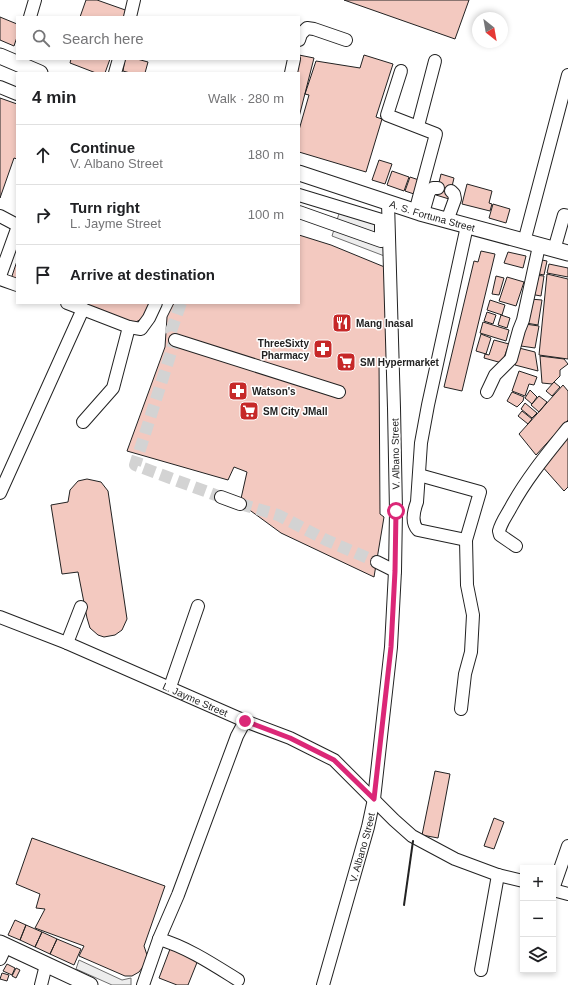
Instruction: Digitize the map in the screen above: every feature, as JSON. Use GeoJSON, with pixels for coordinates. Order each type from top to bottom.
{"type":"FeatureCollection","features":[{"type":"Feature","properties":{"kind":"main road"},"geometry":{"type":"LineString","coordinates":[[0,56],[18,61],[38,72]]}},
{"type":"Feature","properties":{"kind":"main road","name":"A. S. Fortuna Street"},"geometry":{"type":"LineString","coordinates":[[300,173],[419,213],[561,252]]}},
{"type":"Feature","properties":{"kind":"main road"},"geometry":{"type":"LineString","coordinates":[[2,949],[46,965],[68,980],[90,985]]}},
{"type":"Feature","properties":{"kind":"street"},"geometry":{"type":"LineString","coordinates":[[30,16],[35,0]]}},
{"type":"Feature","properties":{"kind":"street"},"geometry":{"type":"LineString","coordinates":[[130,16],[134,0]]}},
{"type":"Feature","properties":{"kind":"street"},"geometry":{"type":"LineString","coordinates":[[300,34],[307,28],[314,28],[346,40]]}},
{"type":"Feature","properties":{"kind":"street"},"geometry":{"type":"LineString","coordinates":[[115,72],[119,60]]}},
{"type":"Feature","properties":{"kind":"street"},"geometry":{"type":"LineString","coordinates":[[291,72],[294,60]]}},
{"type":"Feature","properties":{"kind":"street"},"geometry":{"type":"LineString","coordinates":[[418,126],[435,61]]}},
{"type":"Feature","properties":{"kind":"street"},"geometry":{"type":"LineString","coordinates":[[401,71],[387,115],[436,134],[419,213]]}},
{"type":"Feature","properties":{"kind":"street"},"geometry":{"type":"LineString","coordinates":[[487,392],[495,375],[511,359],[523,320],[531,244],[566,90],[568,75]]}},
{"type":"Feature","properties":{"kind":"street"},"geometry":{"type":"LineString","coordinates":[[0,88],[16,94]]}},
{"type":"Feature","properties":{"kind":"street"},"geometry":{"type":"LineString","coordinates":[[419,213],[429,192],[433,188],[438,188]]}},
{"type":"Feature","properties":{"kind":"street"},"geometry":{"type":"LineString","coordinates":[[447,221],[455,200],[454,194],[451,191]]}},
{"type":"Feature","properties":{"kind":"street"},"geometry":{"type":"LineString","coordinates":[[300,195],[385,221],[381,241],[300,212]]}},
{"type":"Feature","properties":{"kind":"street","name":"V. Albano Street"},"geometry":{"type":"LineString","coordinates":[[323,985],[368,827],[374,799],[391,647],[395,571],[403,509],[394,408],[384,202]]}},
{"type":"Feature","properties":{"kind":"street"},"geometry":{"type":"LineString","coordinates":[[561,252],[564,215],[568,216]]}},
{"type":"Feature","properties":{"kind":"street"},"geometry":{"type":"LineString","coordinates":[[0,216],[16,224]]}},
{"type":"Feature","properties":{"kind":"street"},"geometry":{"type":"LineString","coordinates":[[466,540],[418,530],[403,509],[417,502],[421,443],[467,226]]}},
{"type":"Feature","properties":{"kind":"street"},"geometry":{"type":"LineString","coordinates":[[16,232],[0,277],[16,285]]}},
{"type":"Feature","properties":{"kind":"street"},"geometry":{"type":"LineString","coordinates":[[70,304],[129,327],[141,330],[156,304]]}},
{"type":"Feature","properties":{"kind":"street"},"geometry":{"type":"LineString","coordinates":[[0,493],[83,309]]}},
{"type":"Feature","properties":{"kind":"street"},"geometry":{"type":"LineString","coordinates":[[83,422],[113,388],[129,327]]}},
{"type":"Feature","properties":{"kind":"street"},"geometry":{"type":"LineString","coordinates":[[175,340],[339,392]]}},
{"type":"Feature","properties":{"kind":"street"},"geometry":{"type":"LineString","coordinates":[[516,546],[500,535],[500,526],[534,470],[568,428]]}},
{"type":"Feature","properties":{"kind":"street"},"geometry":{"type":"LineString","coordinates":[[419,475],[480,492],[466,540],[467,586],[473,615],[471,652],[465,674],[461,709]]}},
{"type":"Feature","properties":{"kind":"street"},"geometry":{"type":"LineString","coordinates":[[221,497],[240,504]]}},
{"type":"Feature","properties":{"kind":"street"},"geometry":{"type":"LineString","coordinates":[[377,562],[395,571]]}},
{"type":"Feature","properties":{"kind":"street"},"geometry":{"type":"LineString","coordinates":[[170,687],[198,606]]}},
{"type":"Feature","properties":{"kind":"street"},"geometry":{"type":"LineString","coordinates":[[66,643],[81,607]]}},
{"type":"Feature","properties":{"kind":"street","name":"L. Jayme Street"},"geometry":{"type":"LineString","coordinates":[[0,618],[66,643],[170,687],[245,721],[290,738],[334,760],[412,836],[456,859],[498,875],[520,881]]}},
{"type":"Feature","properties":{"kind":"street"},"geometry":{"type":"LineString","coordinates":[[143,985],[159,939],[178,895],[237,736],[245,721]]}},
{"type":"Feature","properties":{"kind":"street"},"geometry":{"type":"LineString","coordinates":[[556,881],[568,846]]}},
{"type":"Feature","properties":{"kind":"street"},"geometry":{"type":"LineString","coordinates":[[481,970],[498,875]]}},
{"type":"Feature","properties":{"kind":"street"},"geometry":{"type":"LineString","coordinates":[[556,891],[568,894]]}},
{"type":"Feature","properties":{"kind":"street"},"geometry":{"type":"LineString","coordinates":[[159,939],[168,941],[213,964],[238,980]]}},
{"type":"Feature","properties":{"kind":"street"},"geometry":{"type":"LineString","coordinates":[[41,985],[46,965]]}},
{"type":"Feature","properties":{"kind":"shaded area"},"geometry":{"type":"Polygon","coordinates":[[[342,204],[385,219],[387,257],[332,236],[342,204]]]}},
{"type":"Feature","properties":{"kind":"shaded area"},"geometry":{"type":"Polygon","coordinates":[[[79,960],[122,980],[131,978],[131,985],[112,985],[76,969],[79,960]]]}},
{"type":"Feature","properties":{"kind":"building"},"geometry":{"type":"Polygon","coordinates":[[[86,0],[97,0],[131,12],[129,16],[80,16],[86,0]]]}},
{"type":"Feature","properties":{"kind":"building"},"geometry":{"type":"Polygon","coordinates":[[[344,0],[469,0],[455,39],[344,0]]]}},
{"type":"Feature","properties":{"kind":"building"},"geometry":{"type":"Polygon","coordinates":[[[0,17],[16,24],[16,40],[14,46],[0,40],[0,17]]]}},
{"type":"Feature","properties":{"kind":"building"},"geometry":{"type":"Polygon","coordinates":[[[300,55],[314,58],[300,113],[300,72],[293,72],[299,60],[300,60],[300,55]]]}},
{"type":"Feature","properties":{"kind":"building"},"geometry":{"type":"Polygon","coordinates":[[[364,55],[393,64],[376,117],[382,119],[366,172],[300,152],[300,126],[309,95],[305,94],[316,61],[360,68],[364,55]]]}},
{"type":"Feature","properties":{"kind":"building"},"geometry":{"type":"Polygon","coordinates":[[[71,60],[110,60],[105,72],[93,72],[70,63],[71,60]]]}},
{"type":"Feature","properties":{"kind":"building"},"geometry":{"type":"Polygon","coordinates":[[[125,60],[141,60],[148,62],[145,72],[123,71],[125,60]]]}},
{"type":"Feature","properties":{"kind":"building"},"geometry":{"type":"Polygon","coordinates":[[[0,98],[16,104],[16,159],[14,158],[0,198],[0,98]]]}},
{"type":"Feature","properties":{"kind":"building"},"geometry":{"type":"Polygon","coordinates":[[[379,160],[392,164],[385,184],[372,180],[379,160]]]}},
{"type":"Feature","properties":{"kind":"building"},"geometry":{"type":"Polygon","coordinates":[[[392,171],[409,177],[404,191],[387,185],[392,171]]]}},
{"type":"Feature","properties":{"kind":"building"},"geometry":{"type":"Polygon","coordinates":[[[441,174],[454,178],[449,199],[436,195],[441,174]]]}},
{"type":"Feature","properties":{"kind":"building"},"geometry":{"type":"Polygon","coordinates":[[[410,177],[422,181],[417,195],[405,191],[410,177]]]}},
{"type":"Feature","properties":{"kind":"building"},"geometry":{"type":"Polygon","coordinates":[[[467,184],[492,191],[489,203],[492,204],[490,211],[462,204],[467,184]]]}},
{"type":"Feature","properties":{"kind":"building"},"geometry":{"type":"Polygon","coordinates":[[[493,204],[510,209],[506,223],[489,218],[493,204]]]}},
{"type":"Feature","properties":{"kind":"building","name":"SM City JMall"},"geometry":{"type":"Polygon","coordinates":[[[300,235],[331,245],[387,268],[389,358],[379,359],[380,514],[384,517],[374,577],[281,533],[240,503],[247,472],[234,467],[228,480],[127,451],[165,347],[167,317],[174,304],[300,304],[300,235]]]}},
{"type":"Feature","properties":{"kind":"building"},"geometry":{"type":"Polygon","coordinates":[[[481,251],[495,254],[462,391],[444,387],[474,261],[478,262],[481,251]]]}},
{"type":"Feature","properties":{"kind":"building"},"geometry":{"type":"Polygon","coordinates":[[[508,252],[526,256],[523,268],[504,263],[508,252]]]}},
{"type":"Feature","properties":{"kind":"building"},"geometry":{"type":"Polygon","coordinates":[[[537,259],[547,261],[544,275],[534,273],[537,259]]]}},
{"type":"Feature","properties":{"kind":"building"},"geometry":{"type":"Polygon","coordinates":[[[16,264],[16,281],[11,279],[16,264]]]}},
{"type":"Feature","properties":{"kind":"building"},"geometry":{"type":"Polygon","coordinates":[[[549,264],[568,268],[568,277],[547,273],[549,264]]]}},
{"type":"Feature","properties":{"kind":"building"},"geometry":{"type":"Polygon","coordinates":[[[547,274],[568,279],[568,359],[539,355],[547,274]]]}},
{"type":"Feature","properties":{"kind":"building"},"geometry":{"type":"Polygon","coordinates":[[[534,275],[544,276],[541,296],[530,294],[534,275]]]}},
{"type":"Feature","properties":{"kind":"building"},"geometry":{"type":"Polygon","coordinates":[[[496,276],[504,278],[499,295],[492,294],[496,276]]]}},
{"type":"Feature","properties":{"kind":"building"},"geometry":{"type":"Polygon","coordinates":[[[507,277],[524,282],[516,306],[499,301],[507,277]]]}},
{"type":"Feature","properties":{"kind":"building"},"geometry":{"type":"Polygon","coordinates":[[[530,299],[542,300],[538,325],[526,323],[530,299]]]}},
{"type":"Feature","properties":{"kind":"building"},"geometry":{"type":"Polygon","coordinates":[[[490,300],[505,305],[502,315],[487,310],[490,300]]]}},
{"type":"Feature","properties":{"kind":"building"},"geometry":{"type":"Polygon","coordinates":[[[82,304],[153,304],[147,316],[134,323],[82,304]]]}},
{"type":"Feature","properties":{"kind":"building"},"geometry":{"type":"Polygon","coordinates":[[[487,312],[496,315],[493,324],[484,321],[487,312]]]}},
{"type":"Feature","properties":{"kind":"building"},"geometry":{"type":"Polygon","coordinates":[[[501,315],[510,318],[507,328],[498,325],[501,315]]]}},
{"type":"Feature","properties":{"kind":"building"},"geometry":{"type":"Polygon","coordinates":[[[483,322],[509,330],[506,341],[480,333],[483,322]]]}},
{"type":"Feature","properties":{"kind":"building"},"geometry":{"type":"Polygon","coordinates":[[[525,324],[539,326],[535,348],[521,346],[525,324]]]}},
{"type":"Feature","properties":{"kind":"building"},"geometry":{"type":"Polygon","coordinates":[[[481,334],[491,338],[486,354],[476,351],[481,334]]]}},
{"type":"Feature","properties":{"kind":"building"},"geometry":{"type":"Polygon","coordinates":[[[494,340],[509,344],[502,363],[484,358],[485,354],[489,355],[494,340]]]}},
{"type":"Feature","properties":{"kind":"building"},"geometry":{"type":"Polygon","coordinates":[[[519,348],[535,352],[538,371],[515,365],[519,348]]]}},
{"type":"Feature","properties":{"kind":"building"},"geometry":{"type":"Polygon","coordinates":[[[540,356],[564,359],[568,364],[560,370],[560,376],[552,384],[542,383],[540,356]]]}},
{"type":"Feature","properties":{"kind":"building"},"geometry":{"type":"Polygon","coordinates":[[[519,371],[537,377],[534,385],[529,384],[525,396],[512,391],[519,371]]]}},
{"type":"Feature","properties":{"kind":"building"},"geometry":{"type":"Polygon","coordinates":[[[554,382],[560,387],[552,396],[546,391],[554,382]]]}},
{"type":"Feature","properties":{"kind":"building"},"geometry":{"type":"Polygon","coordinates":[[[563,385],[568,391],[568,420],[536,455],[519,434],[563,385]]]}},
{"type":"Feature","properties":{"kind":"building"},"geometry":{"type":"Polygon","coordinates":[[[530,390],[537,397],[532,404],[525,398],[530,390]]]}},
{"type":"Feature","properties":{"kind":"building"},"geometry":{"type":"Polygon","coordinates":[[[512,392],[524,397],[523,401],[517,407],[507,401],[512,392]]]}},
{"type":"Feature","properties":{"kind":"building"},"geometry":{"type":"Polygon","coordinates":[[[539,396],[547,402],[539,412],[531,405],[539,396]]]}},
{"type":"Feature","properties":{"kind":"building"},"geometry":{"type":"Polygon","coordinates":[[[525,403],[537,413],[532,418],[521,409],[525,403]]]}},
{"type":"Feature","properties":{"kind":"building"},"geometry":{"type":"Polygon","coordinates":[[[522,411],[532,419],[528,424],[518,416],[522,411]]]}},
{"type":"Feature","properties":{"kind":"building"},"geometry":{"type":"Polygon","coordinates":[[[568,438],[568,487],[564,491],[541,465],[568,438]]]}},
{"type":"Feature","properties":{"kind":"building"},"geometry":{"type":"Polygon","coordinates":[[[87,479],[101,482],[108,491],[127,619],[122,630],[115,635],[104,637],[98,635],[90,628],[78,572],[62,574],[51,505],[68,502],[70,490],[78,481],[87,479]]]}},
{"type":"Feature","properties":{"kind":"building"},"geometry":{"type":"Polygon","coordinates":[[[435,771],[450,774],[438,838],[422,835],[435,771]]]}},
{"type":"Feature","properties":{"kind":"building"},"geometry":{"type":"Polygon","coordinates":[[[494,818],[504,822],[494,849],[484,846],[494,818]]]}},
{"type":"Feature","properties":{"kind":"building"},"geometry":{"type":"Polygon","coordinates":[[[32,838],[165,886],[144,946],[147,955],[145,964],[139,972],[132,976],[125,976],[79,956],[84,946],[35,928],[45,909],[36,908],[40,894],[16,884],[32,838]]]}},
{"type":"Feature","properties":{"kind":"building"},"geometry":{"type":"Polygon","coordinates":[[[15,920],[26,925],[20,940],[8,935],[15,920]]]}},
{"type":"Feature","properties":{"kind":"building"},"geometry":{"type":"Polygon","coordinates":[[[26,925],[42,932],[35,947],[20,940],[26,925]]]}},
{"type":"Feature","properties":{"kind":"building"},"geometry":{"type":"Polygon","coordinates":[[[42,932],[57,939],[50,954],[35,947],[42,932]]]}},
{"type":"Feature","properties":{"kind":"building"},"geometry":{"type":"Polygon","coordinates":[[[57,939],[81,949],[74,965],[50,954],[57,939]]]}},
{"type":"Feature","properties":{"kind":"building"},"geometry":{"type":"Polygon","coordinates":[[[170,949],[198,960],[188,985],[177,985],[159,978],[170,949]]]}},
{"type":"Feature","properties":{"kind":"building"},"geometry":{"type":"Polygon","coordinates":[[[7,964],[15,968],[12,975],[3,971],[7,964]]]}},
{"type":"Feature","properties":{"kind":"building"},"geometry":{"type":"Polygon","coordinates":[[[16,968],[20,970],[16,978],[12,976],[16,968]]]}},
{"type":"Feature","properties":{"kind":"building"},"geometry":{"type":"Polygon","coordinates":[[[2,973],[9,975],[7,981],[0,979],[2,973]]]}},
{"type":"Feature","properties":{"kind":"tunnel"},"geometry":{"type":"LineString","coordinates":[[181,304],[171,331],[175,340],[135,465],[221,497]]}},
{"type":"Feature","properties":{"kind":"tunnel"},"geometry":{"type":"LineString","coordinates":[[240,504],[278,515],[326,540],[377,562]]}},
{"type":"Feature","properties":{"kind":"wall"},"geometry":{"type":"LineString","coordinates":[[404,905],[413,841]]}},
{"type":"Feature","properties":{"kind":"place","name":"Mang Inasal"},"geometry":{"type":"Point","coordinates":[342,323]}},
{"type":"Feature","properties":{"kind":"place","name":"ThreeSixty Pharmacy"},"geometry":{"type":"Point","coordinates":[323,349]}},
{"type":"Feature","properties":{"kind":"place","name":"SM Hypermarket"},"geometry":{"type":"Point","coordinates":[346,362]}},
{"type":"Feature","properties":{"kind":"place","name":"Watson's"},"geometry":{"type":"Point","coordinates":[238,391]}},
{"type":"Feature","properties":{"kind":"place","name":"SM City JMall"},"geometry":{"type":"Point","coordinates":[249,411]}},
{"type":"Feature","properties":{"kind":"route"},"geometry":{"type":"LineString","coordinates":[[245,721],[290,738],[334,760],[374,799],[391,647],[395,571],[396,511]]}}]}
